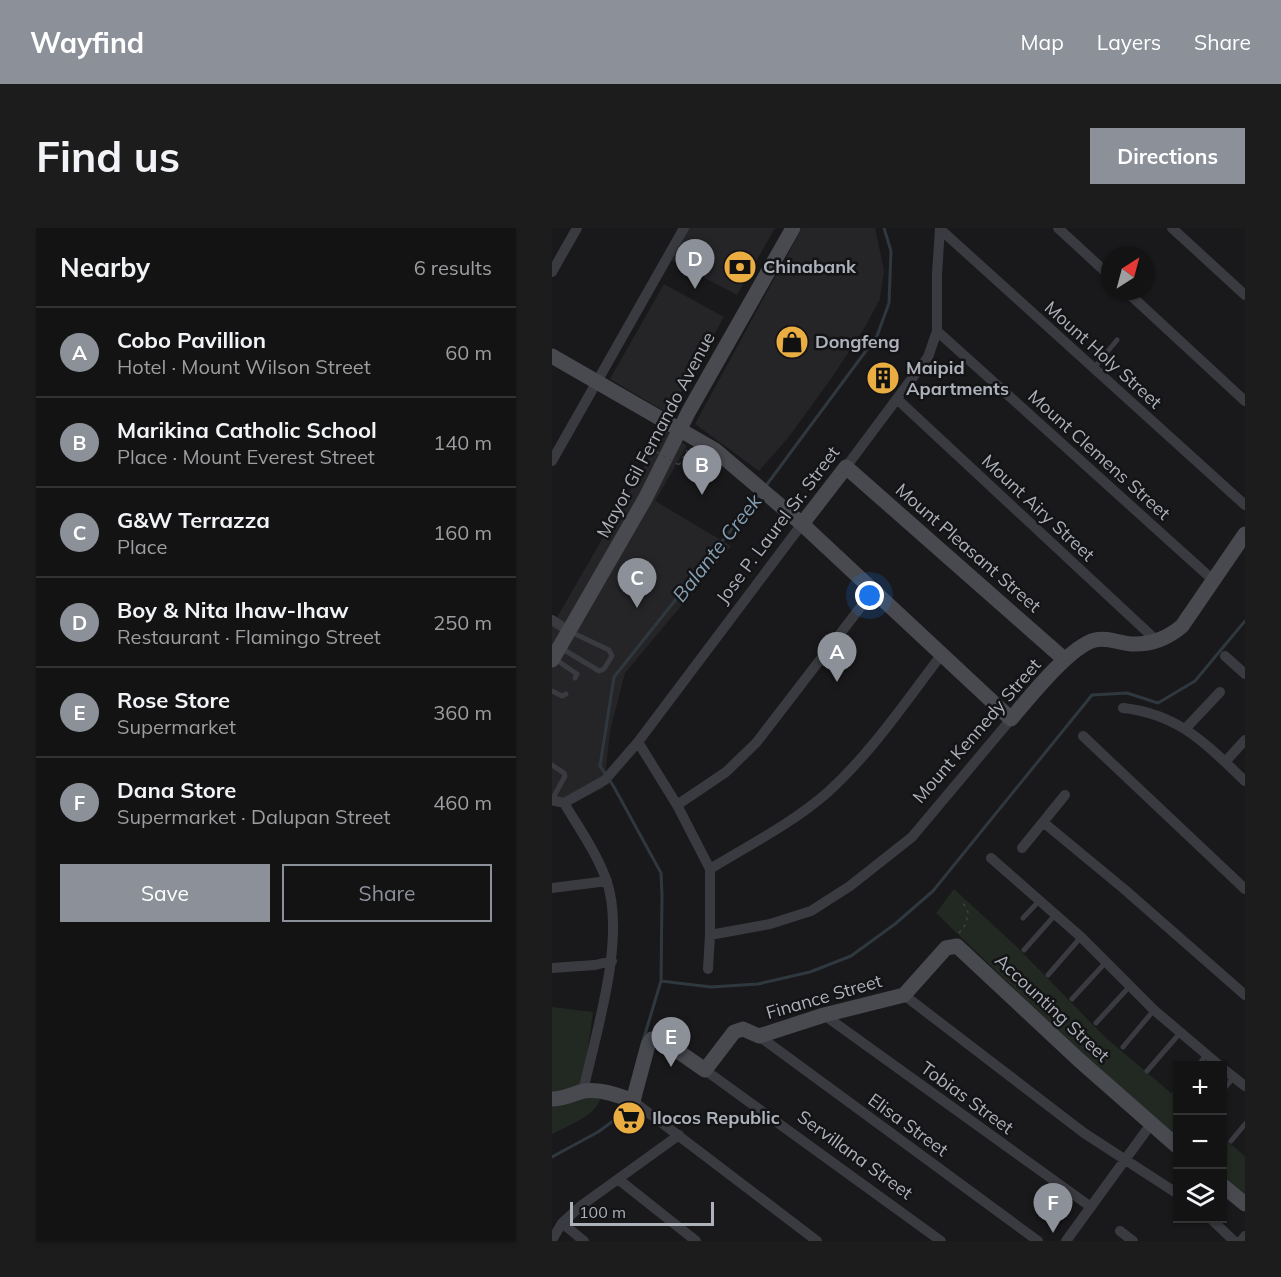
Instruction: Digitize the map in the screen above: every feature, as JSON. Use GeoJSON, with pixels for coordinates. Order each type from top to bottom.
{"type":"FeatureCollection","features":[{"type":"Feature","properties":{"kind":"street"},"geometry":{"type":"LineString","coordinates":[[552,272],[577,228]]}},
{"type":"Feature","properties":{"kind":"street"},"geometry":{"type":"LineString","coordinates":[[552,460],[684,228]]}},
{"type":"Feature","properties":{"kind":"street","name":"Mayor Gil Fernando Avenue"},"geometry":{"type":"LineString","coordinates":[[555,655],[645,499],[679,429],[793,228]]}},
{"type":"Feature","properties":{"kind":"street","name":"Jose P. Laurel Sr. Street"},"geometry":{"type":"LineString","coordinates":[[564,803],[608,777],[638,742],[928,357],[937,331],[940,228]]}},
{"type":"Feature","properties":{"kind":"street","name":"Mount Holy Street"},"geometry":{"type":"LineString","coordinates":[[940,228],[1245,505]]}},
{"type":"Feature","properties":{"kind":"street"},"geometry":{"type":"LineString","coordinates":[[1058,228],[1101,268]]}},
{"type":"Feature","properties":{"kind":"street"},"geometry":{"type":"LineString","coordinates":[[1172,228],[1245,295]]}},
{"type":"Feature","properties":{"kind":"street"},"geometry":{"type":"LineString","coordinates":[[1136,300],[1245,401]]}},
{"type":"Feature","properties":{"kind":"street","name":"Mount Clemens Street"},"geometry":{"type":"LineString","coordinates":[[937,331],[1213,580]]}},
{"type":"Feature","properties":{"kind":"street"},"geometry":{"type":"LineString","coordinates":[[552,356],[715,450],[802,524],[1011,718]]}},
{"type":"Feature","properties":{"kind":"street","name":"Mount Airy Street"},"geometry":{"type":"LineString","coordinates":[[897,399],[1157,641]]}},
{"type":"Feature","properties":{"kind":"street","name":"Mount Pleasant Street"},"geometry":{"type":"LineString","coordinates":[[846,467],[1064,659]]}},
{"type":"Feature","properties":{"kind":"street","name":"Mount Kennedy Street"},"geometry":{"type":"LineString","coordinates":[[710,935],[770,924],[811,911],[850,886],[912,837],[1011,718],[1064,659],[1093,640],[1109,638],[1131,644],[1157,641],[1171,635],[1182,626],[1245,534]]}},
{"type":"Feature","properties":{"kind":"street"},"geometry":{"type":"LineString","coordinates":[[677,805],[726,772],[756,743],[873,591]]}},
{"type":"Feature","properties":{"kind":"street"},"geometry":{"type":"LineString","coordinates":[[552,620],[569,630]]}},
{"type":"Feature","properties":{"kind":"street"},"geometry":{"type":"LineString","coordinates":[[710,869],[804,811],[828,792],[859,761],[942,654]]}},
{"type":"Feature","properties":{"kind":"street"},"geometry":{"type":"LineString","coordinates":[[1225,656],[1245,674]]}},
{"type":"Feature","properties":{"kind":"street"},"geometry":{"type":"LineString","coordinates":[[1186,728],[1220,692]]}},
{"type":"Feature","properties":{"kind":"street"},"geometry":{"type":"LineString","coordinates":[[1123,708],[1153,713],[1186,728],[1245,781]]}},
{"type":"Feature","properties":{"kind":"street"},"geometry":{"type":"LineString","coordinates":[[1083,736],[1245,889]]}},
{"type":"Feature","properties":{"kind":"street"},"geometry":{"type":"LineString","coordinates":[[1225,762],[1245,740]]}},
{"type":"Feature","properties":{"kind":"street"},"geometry":{"type":"LineString","coordinates":[[638,742],[677,805],[710,869],[708,969]]}},
{"type":"Feature","properties":{"kind":"street"},"geometry":{"type":"LineString","coordinates":[[1022,848],[1065,795]]}},
{"type":"Feature","properties":{"kind":"street"},"geometry":{"type":"LineString","coordinates":[[552,800],[564,803],[599,861],[613,906],[612,961],[583,1091]]}},
{"type":"Feature","properties":{"kind":"street"},"geometry":{"type":"LineString","coordinates":[[1043,822],[1117,883],[1245,995]]}},
{"type":"Feature","properties":{"kind":"street"},"geometry":{"type":"LineString","coordinates":[[991,858],[1082,937],[1154,1010],[1215,1061]]}},
{"type":"Feature","properties":{"kind":"street"},"geometry":{"type":"LineString","coordinates":[[552,888],[607,881]]}},
{"type":"Feature","properties":{"kind":"street"},"geometry":{"type":"LineString","coordinates":[[957,946],[946,948],[904,995],[1084,1133],[1173,1191]]}},
{"type":"Feature","properties":{"kind":"street","name":"Accounting Street"},"geometry":{"type":"LineString","coordinates":[[957,946],[1079,1060],[1173,1143]]}},
{"type":"Feature","properties":{"kind":"street"},"geometry":{"type":"LineString","coordinates":[[552,968],[595,965],[612,961]]}},
{"type":"Feature","properties":{"kind":"street","name":"Finance Street"},"geometry":{"type":"LineString","coordinates":[[705,1070],[734,1032],[743,1029],[759,1036],[824,1015],[904,995]]}},
{"type":"Feature","properties":{"kind":"street","name":"Tobias Street"},"geometry":{"type":"LineString","coordinates":[[824,1015],[1091,1207]]}},
{"type":"Feature","properties":{"kind":"street","name":"Elisa Street"},"geometry":{"type":"LineString","coordinates":[[759,1036],[1038,1241]]}},
{"type":"Feature","properties":{"kind":"street","name":"Servillana Street"},"geometry":{"type":"LineString","coordinates":[[627,1099],[648,1045],[652,1039],[659,1038],[941,1241]]}},
{"type":"Feature","properties":{"kind":"street"},"geometry":{"type":"LineString","coordinates":[[1227,1071],[1245,1086]]}},
{"type":"Feature","properties":{"kind":"street"},"geometry":{"type":"LineString","coordinates":[[552,1099],[563,1099],[583,1091],[601,1092],[627,1099],[679,1135],[817,1241]]}},
{"type":"Feature","properties":{"kind":"street"},"geometry":{"type":"LineString","coordinates":[[1066,1241],[1151,1125]]}},
{"type":"Feature","properties":{"kind":"street"},"geometry":{"type":"LineString","coordinates":[[552,1240],[561,1223],[679,1135]]}},
{"type":"Feature","properties":{"kind":"street"},"geometry":{"type":"LineString","coordinates":[[618,1179],[696,1241]]}},
{"type":"Feature","properties":{"kind":"street"},"geometry":{"type":"LineString","coordinates":[[1227,1189],[1245,1204]]}},
{"type":"Feature","properties":{"kind":"street"},"geometry":{"type":"LineString","coordinates":[[561,1223],[584,1241]]}},
{"type":"Feature","properties":{"kind":"street"},"geometry":{"type":"LineString","coordinates":[[1215,1223],[1234,1241]]}},
{"type":"Feature","properties":{"kind":"street"},"geometry":{"type":"LineString","coordinates":[[1120,1231],[1133,1241]]}},
{"type":"Feature","properties":{"kind":"street"},"geometry":{"type":"LineString","coordinates":[[1241,1241],[1245,1236]]}},
{"type":"Feature","properties":{"kind":"lane"},"geometry":{"type":"LineString","coordinates":[[1094,368],[1117,340]]}},
{"type":"Feature","properties":{"kind":"lane"},"geometry":{"type":"LineString","coordinates":[[555,655],[599,671],[604,669],[612,656],[609,650],[569,630]]}},
{"type":"Feature","properties":{"kind":"lane"},"geometry":{"type":"LineString","coordinates":[[555,655],[574,671],[577,675],[575,678]]}},
{"type":"Feature","properties":{"kind":"lane"},"geometry":{"type":"LineString","coordinates":[[552,691],[562,696],[566,694]]}},
{"type":"Feature","properties":{"kind":"lane"},"geometry":{"type":"LineString","coordinates":[[552,765],[565,776],[552,800]]}},
{"type":"Feature","properties":{"kind":"lane"},"geometry":{"type":"LineString","coordinates":[[1023,918],[1040,900]]}},
{"type":"Feature","properties":{"kind":"lane"},"geometry":{"type":"LineString","coordinates":[[1024,950],[1055,915]]}},
{"type":"Feature","properties":{"kind":"lane"},"geometry":{"type":"LineString","coordinates":[[1048,975],[1082,937]]}},
{"type":"Feature","properties":{"kind":"lane"},"geometry":{"type":"LineString","coordinates":[[1072,999],[1106,962]]}},
{"type":"Feature","properties":{"kind":"lane"},"geometry":{"type":"LineString","coordinates":[[1096,1023],[1130,986]]}},
{"type":"Feature","properties":{"kind":"lane"},"geometry":{"type":"LineString","coordinates":[[1123,1047],[1154,1010]]}},
{"type":"Feature","properties":{"kind":"lane"},"geometry":{"type":"LineString","coordinates":[[1148,1071],[1180,1033]]}},
{"type":"Feature","properties":{"kind":"lane"},"geometry":{"type":"LineString","coordinates":[[1202,1061],[1207,1055]]}},
{"type":"Feature","properties":{"kind":"lane"},"geometry":{"type":"LineString","coordinates":[[1227,1085],[1234,1077]]}},
{"type":"Feature","properties":{"kind":"lane"},"geometry":{"type":"LineString","coordinates":[[1231,1141],[1245,1124]]}},
{"type":"Feature","properties":{"kind":"path"},"geometry":{"type":"LineString","coordinates":[[661,429],[650,448],[679,465],[690,446]]}},
{"type":"Feature","properties":{"kind":"path"},"geometry":{"type":"LineString","coordinates":[[957,946],[956,938],[966,924],[968,912],[962,901]]}},
{"type":"Feature","properties":{"kind":"shaded area"},"geometry":{"type":"Polygon","coordinates":[[[689,228],[775,228],[737,295],[671,260],[689,228]]]}},
{"type":"Feature","properties":{"kind":"shaded area"},"geometry":{"type":"Polygon","coordinates":[[[802,228],[875,228],[884,270],[880,299],[833,376],[788,438],[759,471],[695,424],[802,228]]]}},
{"type":"Feature","properties":{"kind":"shaded area"},"geometry":{"type":"Polygon","coordinates":[[[664,284],[724,317],[669,414],[610,379],[664,284]]]}},
{"type":"Feature","properties":{"kind":"shaded area"},"geometry":{"type":"Polygon","coordinates":[[[665,430],[687,446],[655,501],[731,546],[625,673],[610,731],[604,788],[562,807],[552,806],[552,626],[665,430]]]}},
{"type":"Feature","properties":{"kind":"shaded area"},"geometry":{"type":"Polygon","coordinates":[[[954,889],[1015,945],[1105,1037],[1173,1095],[1173,1135],[1080,1052],[936,913],[954,889]]]}},
{"type":"Feature","properties":{"kind":"shaded area"},"geometry":{"type":"Polygon","coordinates":[[[552,1007],[593,1012],[583,1085],[567,1093],[552,1092],[552,1007]]]}},
{"type":"Feature","properties":{"kind":"shaded area"},"geometry":{"type":"Polygon","coordinates":[[[583,1093],[601,1097],[588,1115],[552,1134],[552,1102],[583,1093]]]}},
{"type":"Feature","properties":{"kind":"shaded area"},"geometry":{"type":"Polygon","coordinates":[[[1227,1141],[1245,1156],[1245,1196],[1227,1180],[1227,1141]]]}},
{"type":"Feature","properties":{"kind":"waterway","name":"Balante Creek"},"geometry":{"type":"LineString","coordinates":[[765,487],[877,336],[889,303],[891,251],[884,228]]}},
{"type":"Feature","properties":{"kind":"waterway","name":"Balante Creek"},"geometry":{"type":"LineString","coordinates":[[643,1041],[661,981],[661,873],[600,766],[614,677],[759,495]]}},
{"type":"Feature","properties":{"kind":"waterway"},"geometry":{"type":"LineString","coordinates":[[661,981],[711,987],[758,984],[810,972],[851,956],[895,924],[933,891],[1092,695],[1127,693],[1158,703],[1195,681],[1245,621]]}},
{"type":"Feature","properties":{"kind":"waterway"},"geometry":{"type":"LineString","coordinates":[[552,1157],[598,1132],[620,1116],[624,1102]]}},
{"type":"Feature","properties":{"kind":"place","name":"Chinabank"},"geometry":{"type":"Point","coordinates":[740,267]}},
{"type":"Feature","properties":{"kind":"place","name":"Boy & Nita Ihaw-Ihaw"},"geometry":{"type":"Point","coordinates":[695,289]}},
{"type":"Feature","properties":{"kind":"place","name":"Dongfeng"},"geometry":{"type":"Point","coordinates":[792,342]}},
{"type":"Feature","properties":{"kind":"place","name":"Maipid Apartments"},"geometry":{"type":"Point","coordinates":[883,378]}},
{"type":"Feature","properties":{"kind":"place","name":"Marikina Catholic School"},"geometry":{"type":"Point","coordinates":[702,495]}},
{"type":"Feature","properties":{"kind":"place","name":"G&W Terrazza"},"geometry":{"type":"Point","coordinates":[637,608]}},
{"type":"Feature","properties":{"kind":"place","name":"Cobo Pavillion"},"geometry":{"type":"Point","coordinates":[837,682]}},
{"type":"Feature","properties":{"kind":"place","name":"Rose Store"},"geometry":{"type":"Point","coordinates":[671,1067]}},
{"type":"Feature","properties":{"kind":"place","name":"Ilocos Republic"},"geometry":{"type":"Point","coordinates":[629,1118]}},
{"type":"Feature","properties":{"kind":"place","name":"Dana Store"},"geometry":{"type":"Point","coordinates":[1053,1233]}}]}
